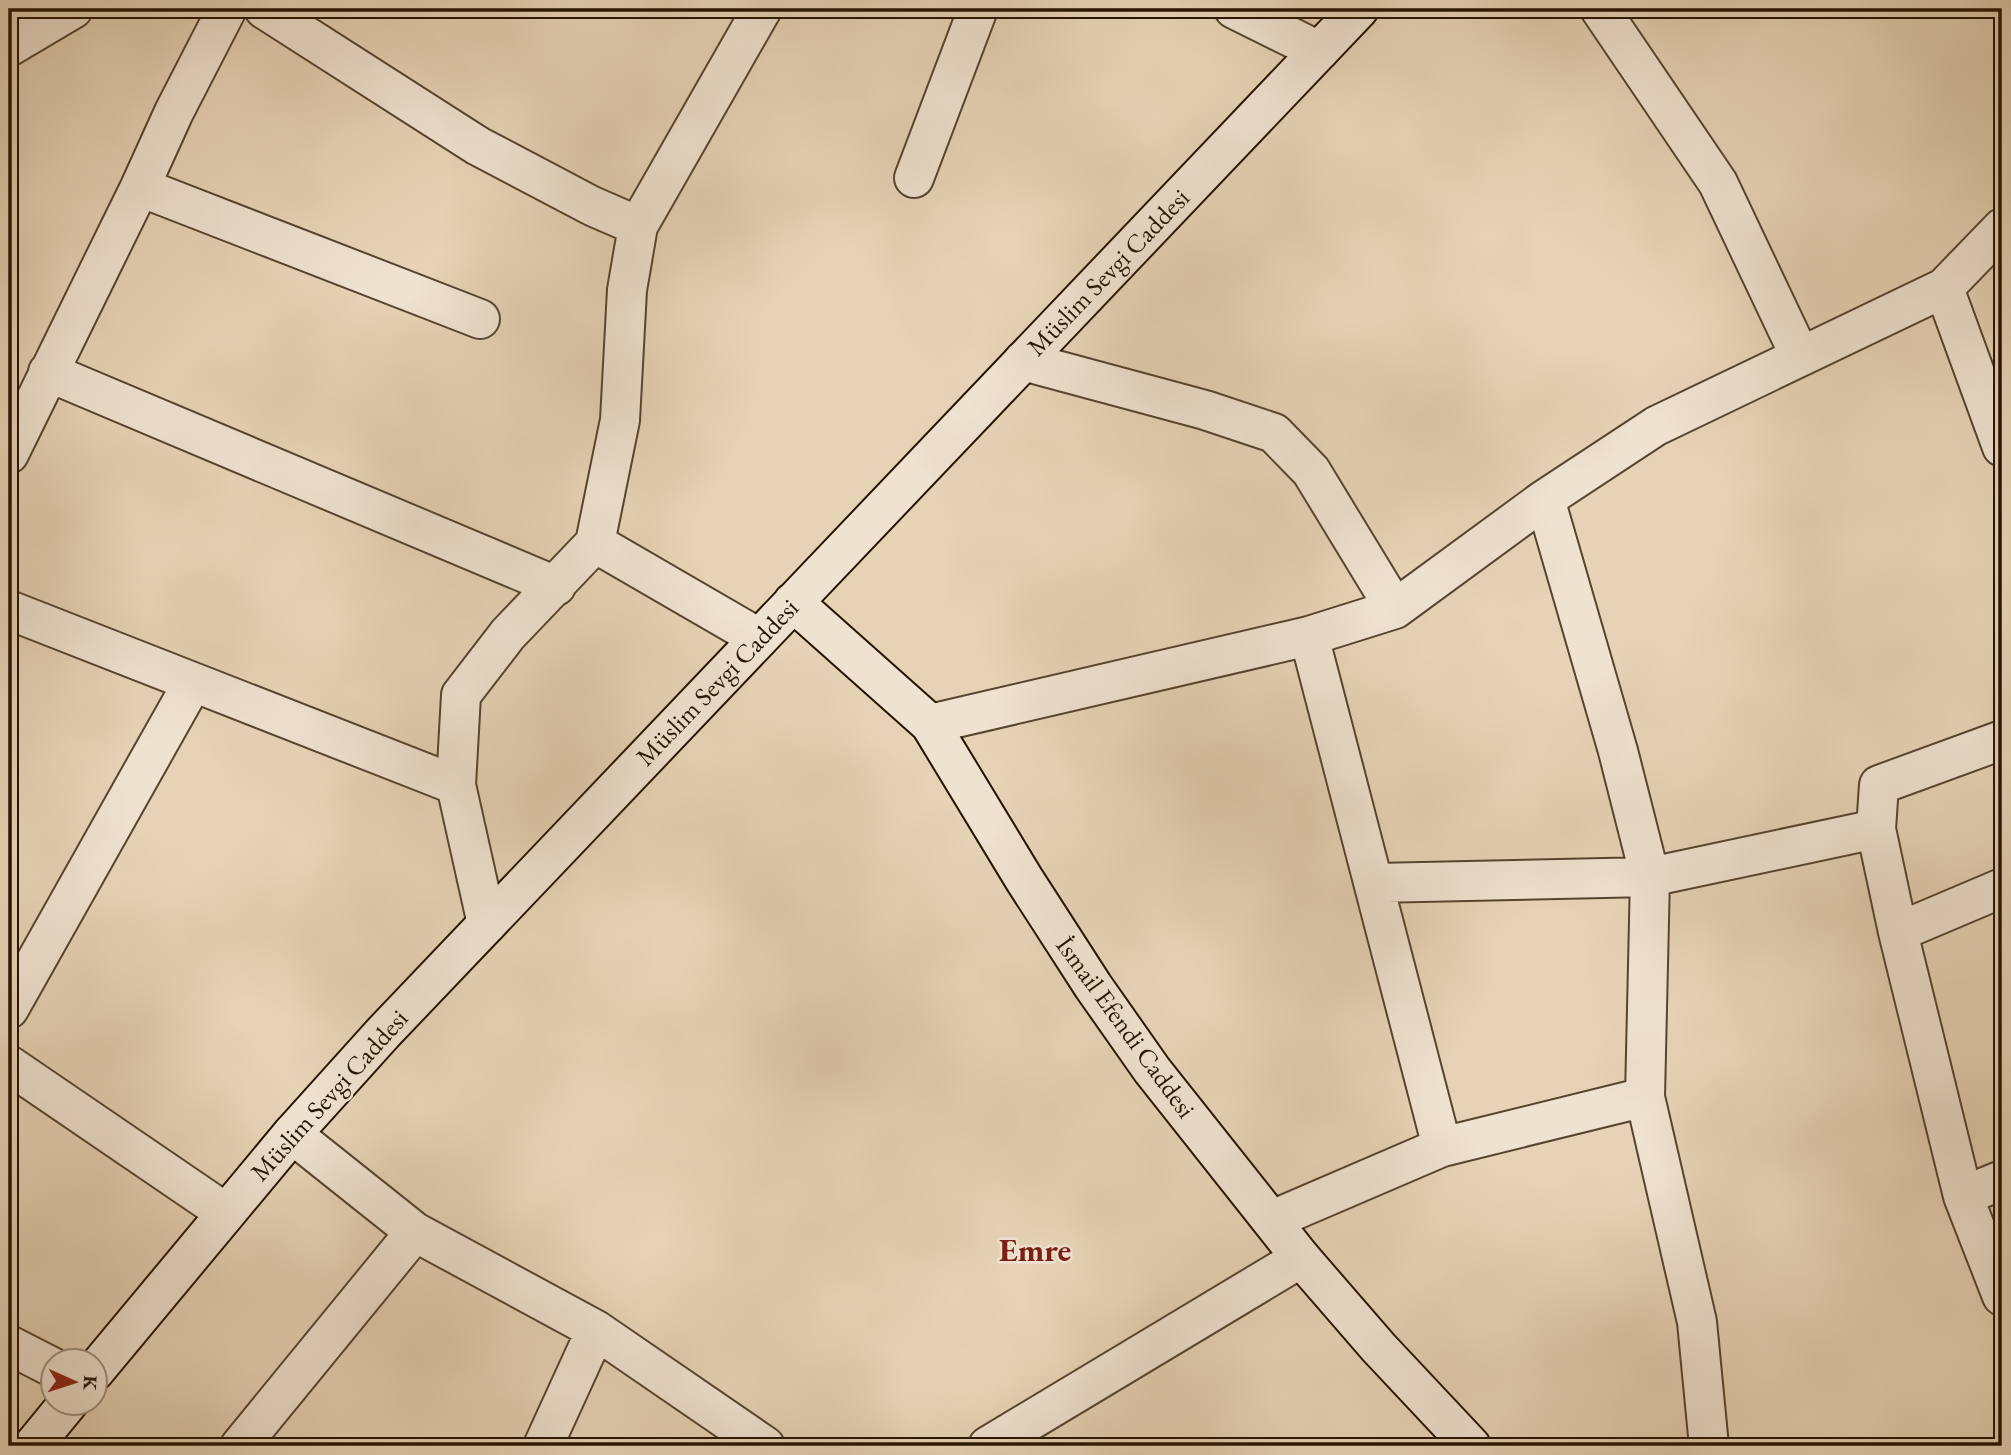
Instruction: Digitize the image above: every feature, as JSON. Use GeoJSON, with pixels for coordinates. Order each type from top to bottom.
{"type":"FeatureCollection","features":[{"type":"Feature","properties":{"kind":"street"},"geometry":{"type":"LineString","coordinates":[[9,47],[73,9]]}},
{"type":"Feature","properties":{"kind":"street"},"geometry":{"type":"LineString","coordinates":[[9,454],[174,112],[227,9]]}},
{"type":"Feature","properties":{"kind":"street"},"geometry":{"type":"LineString","coordinates":[[264,9],[478,146],[592,206],[638,226]]}},
{"type":"Feature","properties":{"kind":"street"},"geometry":{"type":"LineString","coordinates":[[487,924],[456,785],[461,695],[508,634],[595,544],[620,420],[627,290],[638,226],[762,9]]}},
{"type":"Feature","properties":{"kind":"street"},"geometry":{"type":"LineString","coordinates":[[914,178],[978,9]]}},
{"type":"Feature","properties":{"kind":"street"},"geometry":{"type":"LineString","coordinates":[[1234,9],[1319,51]]}},
{"type":"Feature","properties":{"kind":"street","name":"Müslim Sevgi Caddesi"},"geometry":{"type":"LineString","coordinates":[[108,1355],[292,1134],[383,1032],[1359,9]]}},
{"type":"Feature","properties":{"kind":"street"},"geometry":{"type":"LineString","coordinates":[[1600,9],[1718,183],[1800,356]]}},
{"type":"Feature","properties":{"kind":"street"},"geometry":{"type":"LineString","coordinates":[[140,187],[480,319]]}},
{"type":"Feature","properties":{"kind":"street"},"geometry":{"type":"LineString","coordinates":[[930,724],[1309,636],[1395,609],[1545,499],[1656,426],[1944,288],[2002,228]]}},
{"type":"Feature","properties":{"kind":"street"},"geometry":{"type":"LineString","coordinates":[[1944,288],[2002,447]]}},
{"type":"Feature","properties":{"kind":"street"},"geometry":{"type":"LineString","coordinates":[[1023,361],[1205,410],[1274,433],[1311,471],[1395,609]]}},
{"type":"Feature","properties":{"kind":"street"},"geometry":{"type":"LineString","coordinates":[[48,372],[555,586]]}},
{"type":"Feature","properties":{"kind":"street"},"geometry":{"type":"LineString","coordinates":[[1545,499],[1618,751],[1650,877],[1645,1097],[1697,1322],[1709,1446]]}},
{"type":"Feature","properties":{"kind":"street"},"geometry":{"type":"LineString","coordinates":[[595,544],[760,638]]}},
{"type":"Feature","properties":{"kind":"street","name":"İsmail Efendi Caddesi"},"geometry":{"type":"LineString","coordinates":[[793,603],[930,724],[1024,879],[1093,986],[1153,1070],[1301,1258],[1457,1443]]}},
{"type":"Feature","properties":{"kind":"street"},"geometry":{"type":"LineString","coordinates":[[9,610],[456,785]]}},
{"type":"Feature","properties":{"kind":"street"},"geometry":{"type":"LineString","coordinates":[[1309,636],[1443,1147]]}},
{"type":"Feature","properties":{"kind":"street"},"geometry":{"type":"LineString","coordinates":[[9,1009],[193,682]]}},
{"type":"Feature","properties":{"kind":"street"},"geometry":{"type":"LineString","coordinates":[[2002,740],[1879,785],[1875,829],[1963,1196],[2002,1296]]}},
{"type":"Feature","properties":{"kind":"street"},"geometry":{"type":"LineString","coordinates":[[1375,883],[1650,877],[1875,829]]}},
{"type":"Feature","properties":{"kind":"street"},"geometry":{"type":"LineString","coordinates":[[1898,932],[2002,888]]}},
{"type":"Feature","properties":{"kind":"street"},"geometry":{"type":"LineString","coordinates":[[9,1065],[226,1213]]}},
{"type":"Feature","properties":{"kind":"street"},"geometry":{"type":"LineString","coordinates":[[1272,1220],[1443,1147],[1645,1097]]}},
{"type":"Feature","properties":{"kind":"street"},"geometry":{"type":"LineString","coordinates":[[292,1134],[415,1232],[596,1330],[765,1446]]}},
{"type":"Feature","properties":{"kind":"street"},"geometry":{"type":"LineString","coordinates":[[1963,1196],[2002,1180]]}},
{"type":"Feature","properties":{"kind":"street"},"geometry":{"type":"LineString","coordinates":[[240,1446],[415,1232]]}},
{"type":"Feature","properties":{"kind":"street"},"geometry":{"type":"LineString","coordinates":[[988,1446],[1301,1258]]}},
{"type":"Feature","properties":{"kind":"street"},"geometry":{"type":"LineString","coordinates":[[543,1446],[596,1330]]}},
{"type":"Feature","properties":{"kind":"street"},"geometry":{"type":"LineString","coordinates":[[9,1345],[38,1360]]}},
{"type":"Feature","properties":{"kind":"street"},"geometry":{"type":"LineString","coordinates":[[33,1446],[58,1416]]}},
{"type":"Feature","properties":{"kind":"district","name":"Emre"},"geometry":{"type":"Point","coordinates":[1035,1249]}}]}
